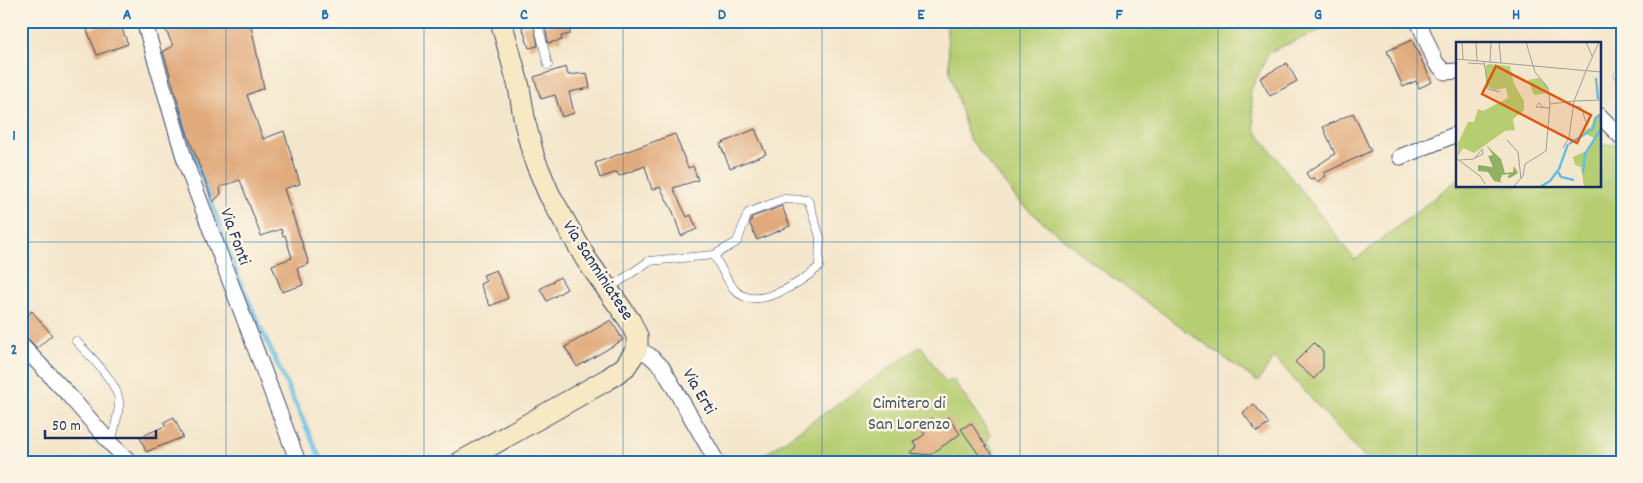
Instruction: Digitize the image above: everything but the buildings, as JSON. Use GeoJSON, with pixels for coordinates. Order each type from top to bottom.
{"type":"FeatureCollection","features":[{"type":"Feature","properties":{"kind":"main road","name":"Via Sanminiatese"},"geometry":{"type":"LineString","coordinates":[[501,21],[519,87],[525,123],[534,158],[549,194],[586,259],[630,321],[637,336],[637,350]]}},
{"type":"Feature","properties":{"kind":"main road"},"geometry":{"type":"LineString","coordinates":[[461,462],[608,379],[626,367],[637,350]]}},
{"type":"Feature","properties":{"kind":"street","name":"Via Fonti"},"geometry":{"type":"LineString","coordinates":[[144,21],[186,164],[298,462]]}},
{"type":"Feature","properties":{"kind":"street"},"geometry":{"type":"LineString","coordinates":[[1418,21],[1436,63],[1446,72],[1456,71]]}},
{"type":"Feature","properties":{"kind":"street"},"geometry":{"type":"LineString","coordinates":[[1600,116],[1622,138]]}},
{"type":"Feature","properties":{"kind":"street"},"geometry":{"type":"LineString","coordinates":[[1400,157],[1456,134]]}},
{"type":"Feature","properties":{"kind":"street"},"geometry":{"type":"LineString","coordinates":[[22,346],[67,393],[112,445],[130,462]]}},
{"type":"Feature","properties":{"kind":"street","name":"Via Erti"},"geometry":{"type":"LineString","coordinates":[[637,350],[649,354],[662,367],[717,462]]}},
{"type":"Feature","properties":{"kind":"lane"},"geometry":{"type":"LineString","coordinates":[[540,21],[539,28],[548,65]]}},
{"type":"Feature","properties":{"kind":"lane"},"geometry":{"type":"LineString","coordinates":[[608,290],[649,261],[714,255],[737,242],[748,213],[784,199],[808,200],[820,237],[819,267],[803,281],[780,293],[751,298],[735,290],[714,255]]}},
{"type":"Feature","properties":{"kind":"lane"},"geometry":{"type":"LineString","coordinates":[[76,341],[96,363],[114,388],[119,403],[112,445]]}},
{"type":"Feature","properties":{"kind":"path"},"geometry":{"type":"LineString","coordinates":[[21,30],[27,21]]}},
{"type":"Feature","properties":{"kind":"green space"},"geometry":{"type":"Polygon","coordinates":[[[946,21],[1342,21],[1269,52],[1250,92],[1255,130],[1355,260],[1456,181],[1456,188],[1600,188],[1600,145],[1622,144],[1622,462],[1368,462],[1274,357],[1258,382],[1095,265],[1020,203],[969,138],[950,73],[946,21]]]}},
{"type":"Feature","properties":{"kind":"green space","name":"Cimitero di San Lorenzo"},"geometry":{"type":"Polygon","coordinates":[[[921,346],[946,383],[953,379],[991,436],[986,440],[1001,462],[754,462],[921,346]]]}},
{"type":"Feature","properties":{"kind":"waterway"},"geometry":{"type":"LineString","coordinates":[[21,27],[24,21]]}},
{"type":"Feature","properties":{"kind":"waterway"},"geometry":{"type":"LineString","coordinates":[[176,104],[241,284],[322,462]]}}]}
